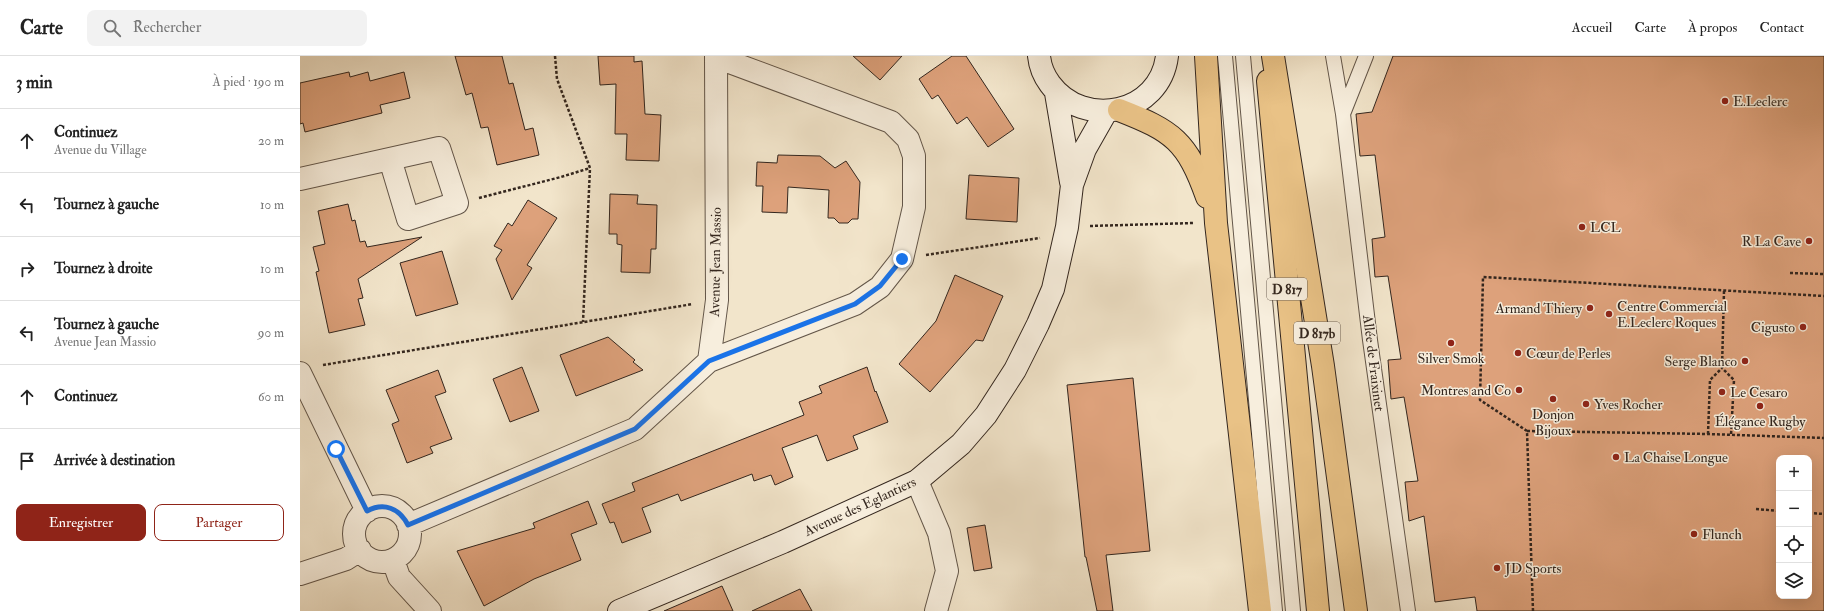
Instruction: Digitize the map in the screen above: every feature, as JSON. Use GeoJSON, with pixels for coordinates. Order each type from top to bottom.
{"type":"FeatureCollection","features":[{"type":"Feature","properties":{"kind":"main road"},"geometry":{"type":"LineString","coordinates":[[1206,56],[1216,223],[1260,611]]}},
{"type":"Feature","properties":{"kind":"main road","name":"D 817"},"geometry":{"type":"LineString","coordinates":[[1266,56],[1318,611]]}},
{"type":"Feature","properties":{"kind":"main road","name":"D 817b"},"geometry":{"type":"LineString","coordinates":[[1273,56],[1321,358],[1356,611]]}},
{"type":"Feature","properties":{"kind":"main road"},"geometry":{"type":"LineString","coordinates":[[1112,111],[1148,122],[1167,132],[1183,148],[1197,169],[1216,223]]}},
{"type":"Feature","properties":{"kind":"street"},"geometry":{"type":"LineString","coordinates":[[408,525],[635,429],[709,361],[855,304],[880,286],[902,259],[914,207],[914,156],[908,139],[891,122],[716,56]]}},
{"type":"Feature","properties":{"kind":"street","name":"Avenue Jean Massio"},"geometry":{"type":"LineString","coordinates":[[709,361],[717,300],[716,56]]}},
{"type":"Feature","properties":{"kind":"street"},"geometry":{"type":"LineString","coordinates":[[1039,56],[1046,78],[1056,92],[1068,102],[1082,109],[1112,111],[1136,103],[1150,91],[1161,76],[1167,56]]}},
{"type":"Feature","properties":{"kind":"street","name":"Avenue des Eglantiers"},"geometry":{"type":"LineString","coordinates":[[1056,92],[1072,185]]}},
{"type":"Feature","properties":{"kind":"street","name":"Avenue des Eglantiers"},"geometry":{"type":"LineString","coordinates":[[619,611],[782,542],[916,481],[961,444],[986,415],[1014,370],[1038,324],[1053,289],[1067,227],[1072,185],[1084,149],[1112,111]]}},
{"type":"Feature","properties":{"kind":"street"},"geometry":{"type":"LineString","coordinates":[[300,179],[439,148],[457,203],[408,219],[390,159]]}},
{"type":"Feature","properties":{"kind":"street"},"geometry":{"type":"LineString","coordinates":[[308,370],[367,511]]}},
{"type":"Feature","properties":{"kind":"street"},"geometry":{"type":"LineString","coordinates":[[916,481],[939,533],[947,571],[936,611]]}},
{"type":"Feature","properties":{"kind":"street"},"geometry":{"type":"LineString","coordinates":[[384,506],[395,509],[403,516],[408,525],[410,536],[408,546],[402,555],[392,560],[382,563],[371,560],[360,550],[355,541],[354,529],[360,517],[374,507],[384,506]]}},
{"type":"Feature","properties":{"kind":"street"},"geometry":{"type":"LineString","coordinates":[[300,574],[346,559],[360,550]]}},
{"type":"Feature","properties":{"kind":"street"},"geometry":{"type":"LineString","coordinates":[[392,560],[399,577],[430,611]]}},
{"type":"Feature","properties":{"kind":"lane"},"geometry":{"type":"LineString","coordinates":[[1225,56],[1275,611]]}},
{"type":"Feature","properties":{"kind":"lane"},"geometry":{"type":"LineString","coordinates":[[1243,56],[1293,611]]}},
{"type":"Feature","properties":{"kind":"lane","name":"Allée de Fraixinet"},"geometry":{"type":"LineString","coordinates":[[1333,56],[1408,611]]}},
{"type":"Feature","properties":{"kind":"lane","name":"Allée de Fraixinet"},"geometry":{"type":"LineString","coordinates":[[1342,114],[1366,56]]}},
{"type":"Feature","properties":{"kind":"path"},"geometry":{"type":"LineString","coordinates":[[555,56],[557,79],[590,168],[583,322]]}},
{"type":"Feature","properties":{"kind":"path"},"geometry":{"type":"LineString","coordinates":[[457,203],[562,177],[590,168]]}},
{"type":"Feature","properties":{"kind":"path"},"geometry":{"type":"LineString","coordinates":[[1790,273],[1824,274]]}},
{"type":"Feature","properties":{"kind":"path"},"geometry":{"type":"LineString","coordinates":[[1824,296],[1484,277],[1480,400],[1527,430],[1824,438]]}},
{"type":"Feature","properties":{"kind":"path"},"geometry":{"type":"LineString","coordinates":[[1708,434],[1710,380],[1722,368],[1724,291]]}},
{"type":"Feature","properties":{"kind":"path"},"geometry":{"type":"LineString","coordinates":[[308,370],[717,300]]}},
{"type":"Feature","properties":{"kind":"path"},"geometry":{"type":"LineString","coordinates":[[1722,368],[1734,380],[1731,435]]}},
{"type":"Feature","properties":{"kind":"path"},"geometry":{"type":"LineString","coordinates":[[1527,430],[1533,611]]}},
{"type":"Feature","properties":{"kind":"path"},"geometry":{"type":"LineString","coordinates":[[1756,509],[1776,511]]}},
{"type":"Feature","properties":{"kind":"path"},"geometry":{"type":"LineString","coordinates":[[1812,513],[1824,514]]}},
{"type":"Feature","properties":{"kind":"building"},"geometry":{"type":"Polygon","coordinates":[[[455,56],[502,56],[509,84],[513,83],[525,130],[533,128],[539,155],[497,165],[488,127],[481,128],[472,93],[466,95],[455,56]]]}},
{"type":"Feature","properties":{"kind":"building"},"geometry":{"type":"Polygon","coordinates":[[[598,56],[634,56],[634,62],[642,61],[645,114],[661,115],[659,161],[626,160],[627,134],[615,134],[616,84],[600,85],[598,56]]]}},
{"type":"Feature","properties":{"kind":"building"},"geometry":{"type":"Polygon","coordinates":[[[853,56],[902,56],[880,80],[853,56]]]}},
{"type":"Feature","properties":{"kind":"building"},"geometry":{"type":"Polygon","coordinates":[[[952,56],[966,56],[1014,129],[988,147],[967,117],[957,124],[938,95],[932,99],[919,79],[952,56]]]}},
{"type":"Feature","properties":{"kind":"building","name":"Centre Commercial E.Leclerc Roques"},"geometry":{"type":"Polygon","coordinates":[[[1393,56],[1824,56],[1824,611],[1477,611],[1475,597],[1435,602],[1424,516],[1409,521],[1405,482],[1418,481],[1404,397],[1391,399],[1388,360],[1401,359],[1388,276],[1375,277],[1372,239],[1385,237],[1375,155],[1360,156],[1356,114],[1372,112],[1393,56]]]}},
{"type":"Feature","properties":{"kind":"building"},"geometry":{"type":"Polygon","coordinates":[[[349,72],[350,77],[368,72],[370,81],[404,72],[410,98],[380,105],[382,113],[305,132],[303,123],[300,124],[300,83],[349,72]]]}},
{"type":"Feature","properties":{"kind":"building"},"geometry":{"type":"Polygon","coordinates":[[[778,155],[820,156],[835,168],[846,161],[860,182],[858,219],[852,219],[848,223],[839,223],[834,218],[828,218],[829,190],[788,187],[787,213],[762,212],[763,186],[756,186],[757,162],[777,163],[778,155]]]}},
{"type":"Feature","properties":{"kind":"building"},"geometry":{"type":"Polygon","coordinates":[[[969,175],[1019,178],[1017,222],[966,219],[969,175]]]}},
{"type":"Feature","properties":{"kind":"building"},"geometry":{"type":"Polygon","coordinates":[[[610,194],[638,195],[637,204],[657,205],[656,249],[651,249],[650,273],[621,272],[622,245],[617,244],[617,234],[609,234],[610,194]]]}},
{"type":"Feature","properties":{"kind":"building"},"geometry":{"type":"Polygon","coordinates":[[[528,200],[557,218],[527,265],[532,268],[512,300],[496,259],[502,250],[494,246],[508,223],[512,226],[528,200]]]}},
{"type":"Feature","properties":{"kind":"building"},"geometry":{"type":"Polygon","coordinates":[[[348,204],[352,221],[355,220],[360,242],[365,241],[367,247],[422,237],[358,279],[363,298],[358,299],[365,325],[329,333],[316,272],[319,271],[313,247],[325,244],[318,211],[348,204]]]}},
{"type":"Feature","properties":{"kind":"building"},"geometry":{"type":"Polygon","coordinates":[[[442,251],[458,304],[416,316],[400,263],[442,251]]]}},
{"type":"Feature","properties":{"kind":"building"},"geometry":{"type":"Polygon","coordinates":[[[955,275],[1003,296],[983,341],[976,340],[930,392],[899,364],[936,321],[955,275]]]}},
{"type":"Feature","properties":{"kind":"building"},"geometry":{"type":"Polygon","coordinates":[[[608,337],[635,360],[633,362],[643,370],[576,396],[560,355],[608,337]]]}},
{"type":"Feature","properties":{"kind":"building"},"geometry":{"type":"Polygon","coordinates":[[[522,367],[539,411],[510,422],[493,379],[522,367]]]}},
{"type":"Feature","properties":{"kind":"building"},"geometry":{"type":"Polygon","coordinates":[[[867,367],[875,392],[876,391],[888,422],[853,436],[858,449],[827,461],[817,435],[782,448],[793,477],[775,485],[771,475],[754,481],[752,474],[681,501],[678,494],[642,508],[651,532],[622,543],[614,522],[610,523],[602,504],[635,491],[632,483],[804,415],[799,402],[822,393],[819,386],[867,367]]]}},
{"type":"Feature","properties":{"kind":"building"},"geometry":{"type":"Polygon","coordinates":[[[438,370],[446,392],[435,396],[452,439],[430,447],[433,453],[407,463],[392,424],[399,421],[386,390],[438,370]]]}},
{"type":"Feature","properties":{"kind":"building"},"geometry":{"type":"Polygon","coordinates":[[[1133,378],[1150,551],[1106,555],[1113,611],[1097,611],[1085,557],[1067,385],[1133,378]]]}},
{"type":"Feature","properties":{"kind":"building"},"geometry":{"type":"Polygon","coordinates":[[[588,501],[597,524],[571,534],[581,560],[534,579],[484,606],[457,551],[535,528],[533,523],[588,501]]]}},
{"type":"Feature","properties":{"kind":"building"},"geometry":{"type":"Polygon","coordinates":[[[985,525],[992,568],[974,571],[967,528],[985,525]]]}},
{"type":"Feature","properties":{"kind":"building"},"geometry":{"type":"Polygon","coordinates":[[[722,586],[733,611],[664,611],[722,586]]]}},
{"type":"Feature","properties":{"kind":"building"},"geometry":{"type":"Polygon","coordinates":[[[800,589],[812,611],[752,611],[800,589]]]}},
{"type":"Feature","properties":{"kind":"place","name":"E.Leclerc"},"geometry":{"type":"Point","coordinates":[1725,101]}},
{"type":"Feature","properties":{"kind":"place","name":"LCL"},"geometry":{"type":"Point","coordinates":[1582,227]}},
{"type":"Feature","properties":{"kind":"place","name":"R La Cave"},"geometry":{"type":"Point","coordinates":[1809,241]}},
{"type":"Feature","properties":{"kind":"place","name":"Armand Thiery"},"geometry":{"type":"Point","coordinates":[1590,308]}},
{"type":"Feature","properties":{"kind":"place","name":"Centre Commercial E.Leclerc Roques"},"geometry":{"type":"Point","coordinates":[1609,314]}},
{"type":"Feature","properties":{"kind":"place","name":"Cigusto"},"geometry":{"type":"Point","coordinates":[1803,327]}},
{"type":"Feature","properties":{"kind":"place","name":"Silver Smok"},"geometry":{"type":"Point","coordinates":[1451,343]}},
{"type":"Feature","properties":{"kind":"place","name":"Cœur de Perles"},"geometry":{"type":"Point","coordinates":[1518,353]}},
{"type":"Feature","properties":{"kind":"place","name":"Serge Blanco"},"geometry":{"type":"Point","coordinates":[1745,361]}},
{"type":"Feature","properties":{"kind":"place","name":"Montres and Co"},"geometry":{"type":"Point","coordinates":[1519,390]}},
{"type":"Feature","properties":{"kind":"place","name":"Le Cesaro"},"geometry":{"type":"Point","coordinates":[1722,392]}},
{"type":"Feature","properties":{"kind":"place","name":"Donjon Bijoux"},"geometry":{"type":"Point","coordinates":[1553,399]}},
{"type":"Feature","properties":{"kind":"place","name":"Yves Rocher"},"geometry":{"type":"Point","coordinates":[1586,404]}},
{"type":"Feature","properties":{"kind":"place","name":"Élégance Rugby"},"geometry":{"type":"Point","coordinates":[1760,406]}},
{"type":"Feature","properties":{"kind":"place","name":"La Chaise Longue"},"geometry":{"type":"Point","coordinates":[1616,457]}},
{"type":"Feature","properties":{"kind":"place","name":"Flunch"},"geometry":{"type":"Point","coordinates":[1694,534]}},
{"type":"Feature","properties":{"kind":"place","name":"JD Sports"},"geometry":{"type":"Point","coordinates":[1497,568]}},
{"type":"Feature","properties":{"kind":"route"},"geometry":{"type":"LineString","coordinates":[[336,449],[367,511],[374,507],[384,506],[395,509],[403,516],[408,525],[635,429],[709,361],[855,304],[880,286],[902,259]]}}]}
